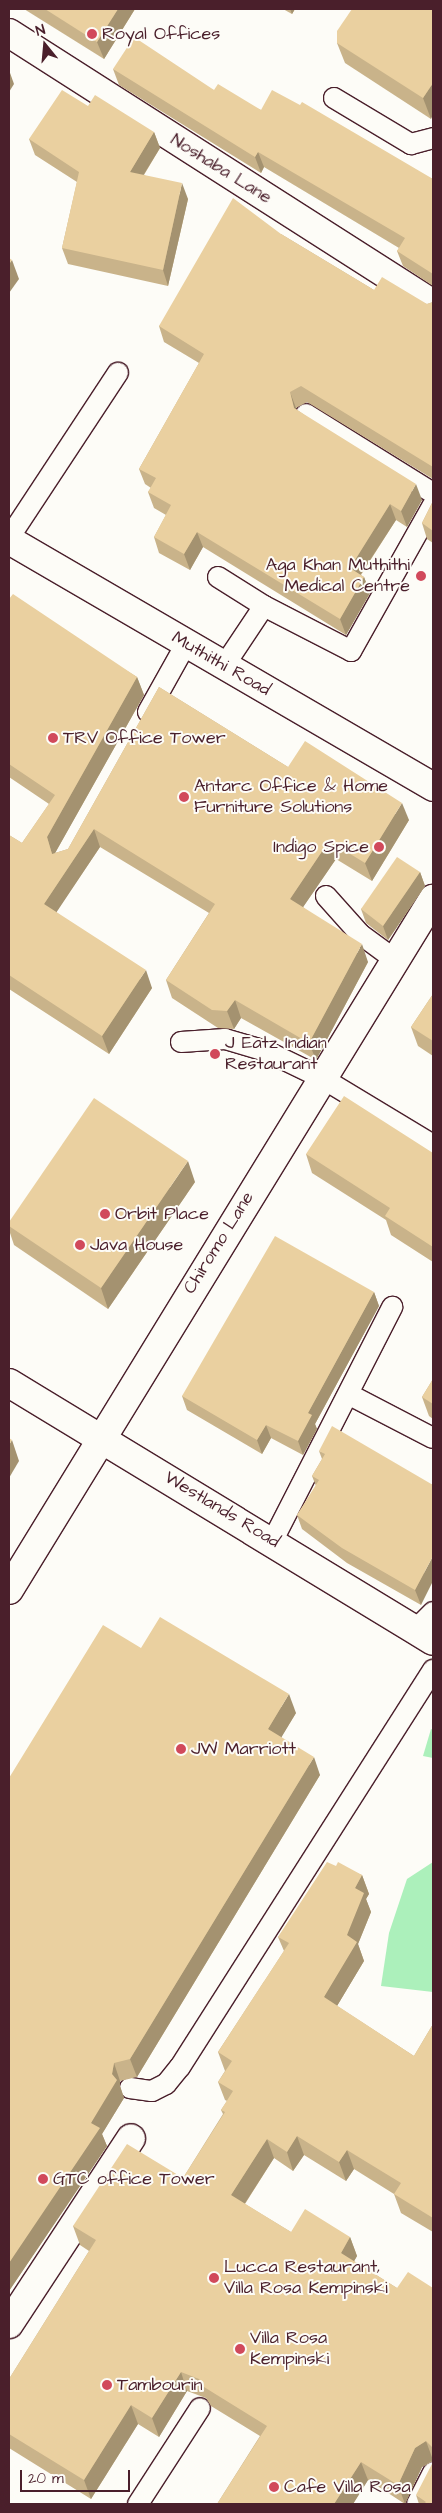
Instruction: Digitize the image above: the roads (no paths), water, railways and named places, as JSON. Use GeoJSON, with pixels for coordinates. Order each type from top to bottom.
{"type":"FeatureCollection","features":[{"type":"Feature","properties":{"kind":"street","name":"Noshaba Lane"},"geometry":{"type":"LineString","coordinates":[[9,33],[433,304]]}},
{"type":"Feature","properties":{"kind":"street","name":"Muthithi Road"},"geometry":{"type":"LineString","coordinates":[[9,539],[433,787]]}},
{"type":"Feature","properties":{"kind":"street","name":"Chiromo Lane"},"geometry":{"type":"LineString","coordinates":[[9,1590],[394,960],[433,900]]}},
{"type":"Feature","properties":{"kind":"street","name":"Westlands Road"},"geometry":{"type":"LineString","coordinates":[[9,1383],[273,1540],[427,1627]]}},
{"type":"Feature","properties":{"kind":"street"},"geometry":{"type":"LineString","coordinates":[[9,2324],[131,2138]]}},
{"type":"Feature","properties":{"kind":"lane"},"geometry":{"type":"LineString","coordinates":[[334,98],[411,144],[433,138]]}},
{"type":"Feature","properties":{"kind":"lane"},"geometry":{"type":"LineString","coordinates":[[9,539],[118,374]]}},
{"type":"Feature","properties":{"kind":"lane"},"geometry":{"type":"LineString","coordinates":[[306,414],[433,493]]}},
{"type":"Feature","properties":{"kind":"lane"},"geometry":{"type":"LineString","coordinates":[[218,577],[264,606],[351,651],[433,505]]}},
{"type":"Feature","properties":{"kind":"lane"},"geometry":{"type":"LineString","coordinates":[[224,666],[264,606]]}},
{"type":"Feature","properties":{"kind":"lane"},"geometry":{"type":"LineString","coordinates":[[137,731],[186,644]]}},
{"type":"Feature","properties":{"kind":"lane"},"geometry":{"type":"LineString","coordinates":[[326,896],[360,934],[394,960]]}},
{"type":"Feature","properties":{"kind":"lane"},"geometry":{"type":"LineString","coordinates":[[181,1042],[242,1043],[322,1078],[433,1145]]}},
{"type":"Feature","properties":{"kind":"lane"},"geometry":{"type":"LineString","coordinates":[[273,1540],[350,1395],[392,1307]]}},
{"type":"Feature","properties":{"kind":"lane"},"geometry":{"type":"LineString","coordinates":[[350,1395],[433,1438]]}},
{"type":"Feature","properties":{"kind":"lane"},"geometry":{"type":"LineString","coordinates":[[130,2088],[152,2090],[166,2084],[180,2067],[433,1670]]}},
{"type":"Feature","properties":{"kind":"lane"},"geometry":{"type":"LineString","coordinates":[[138,2504],[200,2408]]}},
{"type":"Feature","properties":{"kind":"lane"},"geometry":{"type":"LineString","coordinates":[[417,2504],[433,2472]]}},
{"type":"Feature","properties":{"kind":"place","name":"Royal Offices"},"geometry":{"type":"Point","coordinates":[92,34]}},
{"type":"Feature","properties":{"kind":"place","name":"Aga Khan Muthithi Medical Centre"},"geometry":{"type":"Point","coordinates":[421,576]}},
{"type":"Feature","properties":{"kind":"place","name":"TRV Office Tower"},"geometry":{"type":"Point","coordinates":[53,738]}},
{"type":"Feature","properties":{"kind":"place","name":"Antarc Office & Home Furniture Solutions"},"geometry":{"type":"Point","coordinates":[184,797]}},
{"type":"Feature","properties":{"kind":"place","name":"Indigo Spice"},"geometry":{"type":"Point","coordinates":[379,847]}},
{"type":"Feature","properties":{"kind":"place","name":"J Eatz Indian Restaurant"},"geometry":{"type":"Point","coordinates":[215,1054]}},
{"type":"Feature","properties":{"kind":"place","name":"Orbit Place"},"geometry":{"type":"Point","coordinates":[105,1214]}},
{"type":"Feature","properties":{"kind":"place","name":"Java House"},"geometry":{"type":"Point","coordinates":[80,1245]}},
{"type":"Feature","properties":{"kind":"place","name":"JW Marriott"},"geometry":{"type":"Point","coordinates":[181,1749]}},
{"type":"Feature","properties":{"kind":"place","name":"GTC office Tower"},"geometry":{"type":"Point","coordinates":[43,2179]}},
{"type":"Feature","properties":{"kind":"place","name":"Lucca Restaurant, Villa Rosa Kempinski"},"geometry":{"type":"Point","coordinates":[214,2278]}},
{"type":"Feature","properties":{"kind":"place","name":"Villa Rosa Kempinski"},"geometry":{"type":"Point","coordinates":[240,2349]}},
{"type":"Feature","properties":{"kind":"place","name":"Tambourin"},"geometry":{"type":"Point","coordinates":[107,2385]}},
{"type":"Feature","properties":{"kind":"place","name":"Cafe Villa Rosa"},"geometry":{"type":"Point","coordinates":[274,2487]}}]}
